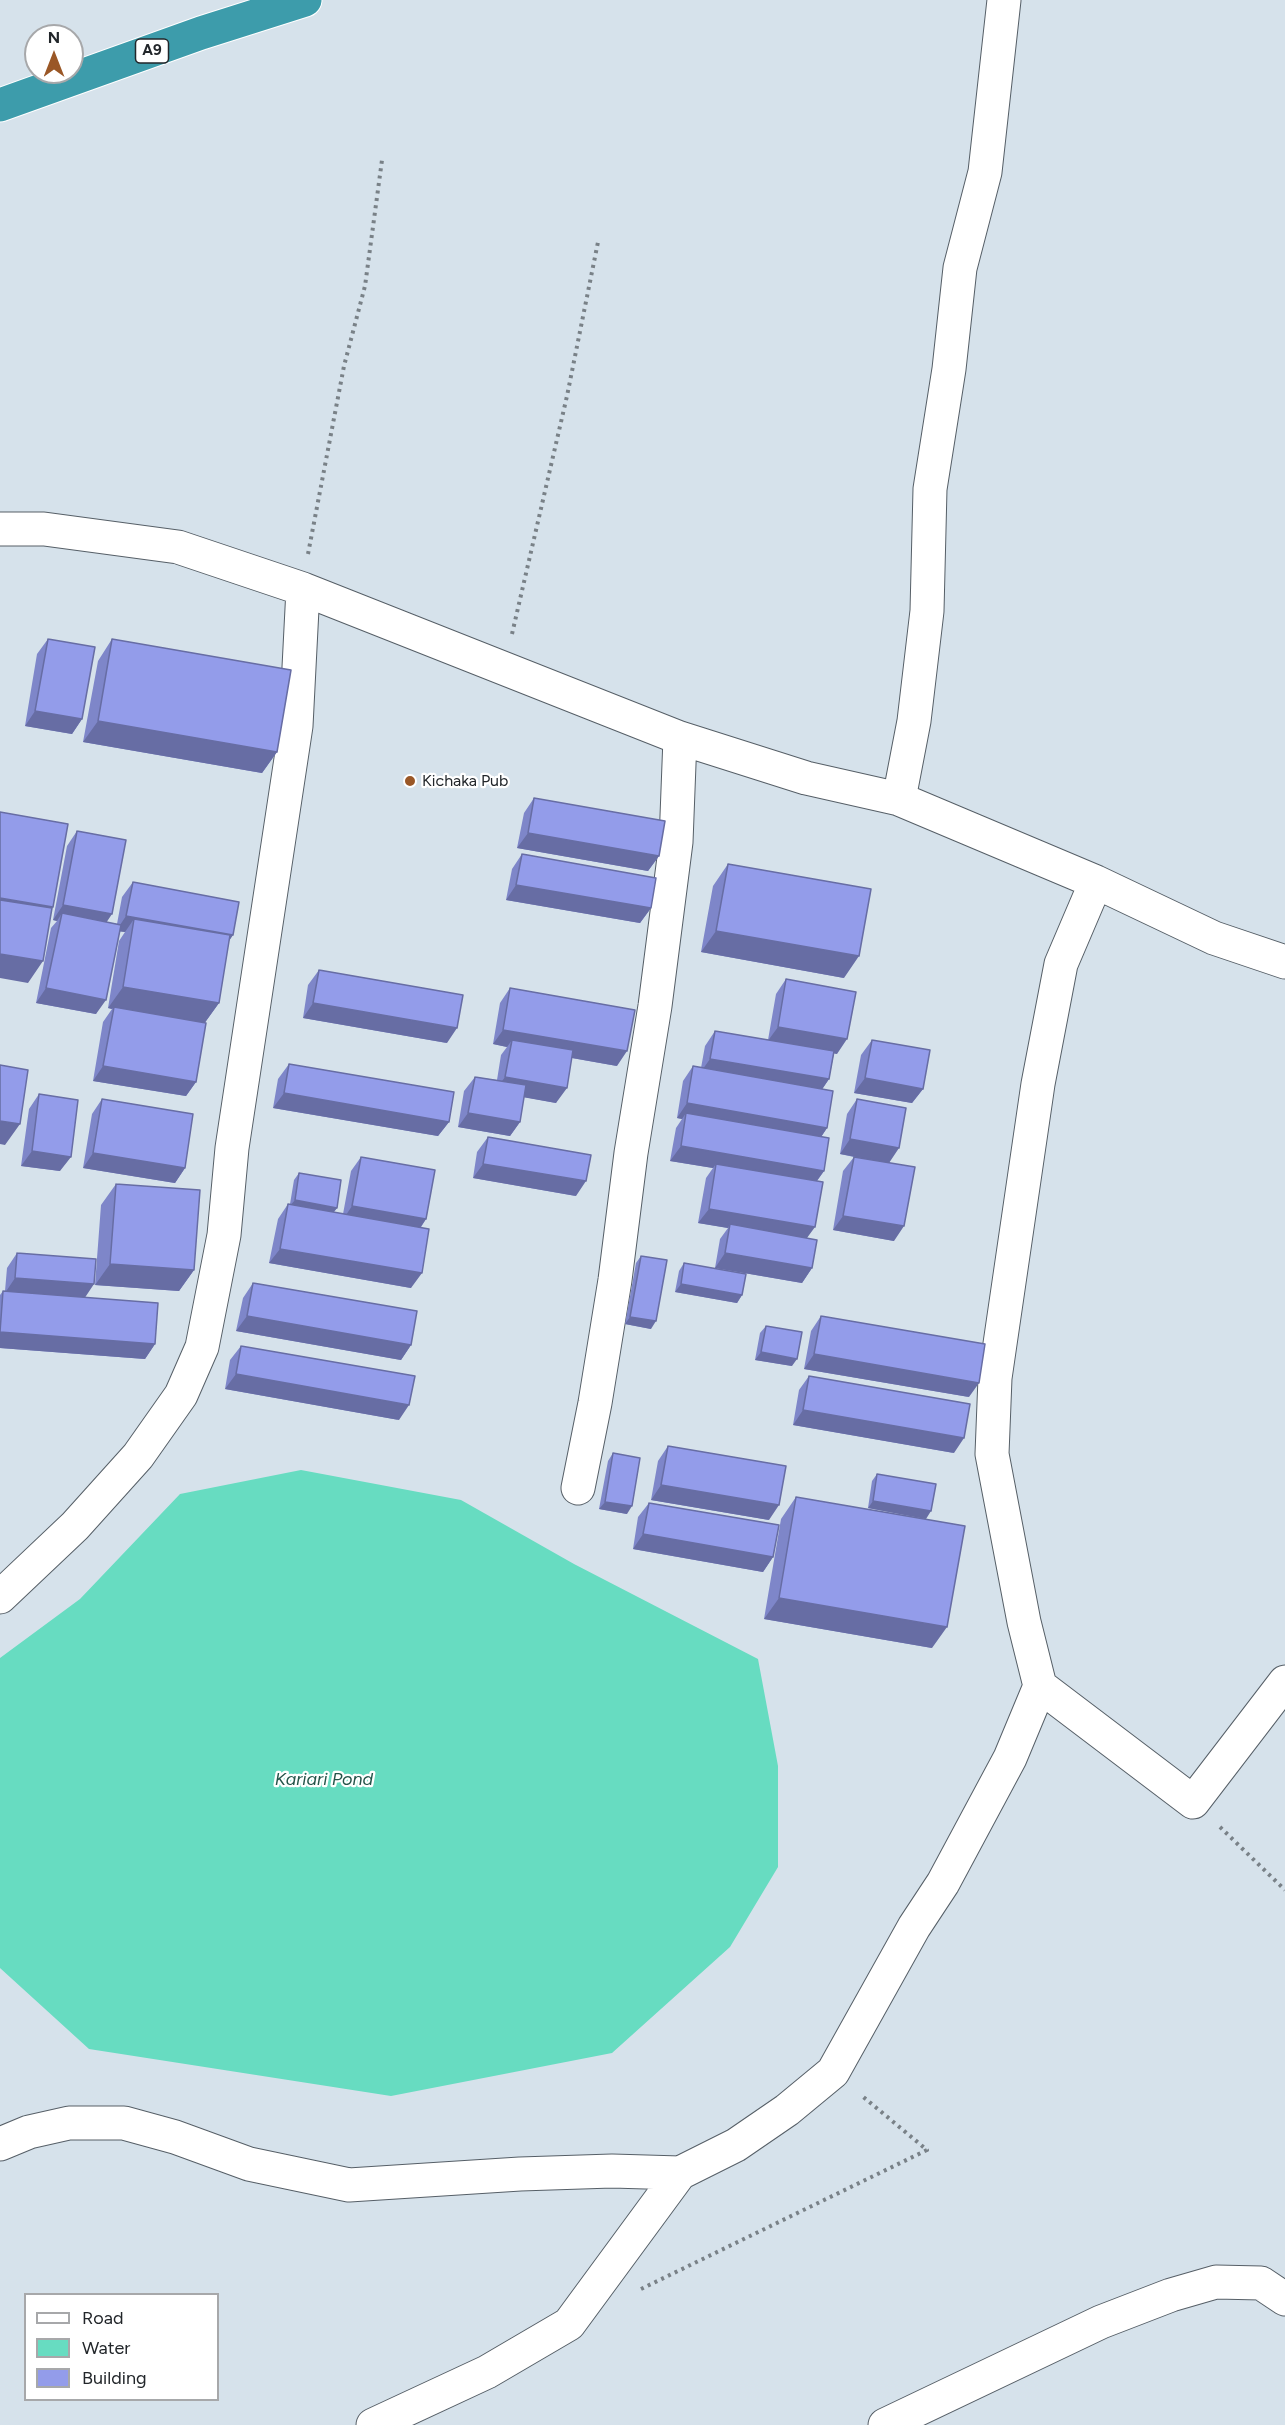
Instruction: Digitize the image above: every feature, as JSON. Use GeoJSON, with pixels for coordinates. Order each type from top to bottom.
{"type":"FeatureCollection","features":[{"type":"Feature","properties":{"kind":"highway","name":"A9"},"geometry":{"type":"LineString","coordinates":[[0,105],[201,33],[305,0]]}},
{"type":"Feature","properties":{"kind":"street"},"geometry":{"type":"LineString","coordinates":[[899,799],[914,721],[927,611],[930,489],[949,369],[960,268],[985,172],[1004,0]]}},
{"type":"Feature","properties":{"kind":"street"},"geometry":{"type":"LineString","coordinates":[[0,529],[44,529],[178,547],[303,589],[680,738],[806,778],[899,799],[1096,882],[1214,938],[1285,962]]}},
{"type":"Feature","properties":{"kind":"street"},"geometry":{"type":"LineString","coordinates":[[0,1597],[75,1526],[138,1456],[181,1395],[202,1347],[224,1235],[232,1148],[296,726],[303,589]]}},
{"type":"Feature","properties":{"kind":"street"},"geometry":{"type":"LineString","coordinates":[[578,1488],[596,1403],[631,1154],[655,1006],[676,842],[680,738]]}},
{"type":"Feature","properties":{"kind":"street"},"geometry":{"type":"LineString","coordinates":[[0,2145],[29,2132],[69,2123],[124,2123],[176,2137],[249,2164],[349,2185],[531,2174],[680,2173],[736,2145],[787,2110],[833,2072],[914,1927],[943,1883],[1005,1768],[1040,1686],[1024,1622],[992,1454],[995,1378],[1038,1084],[1061,964],[1096,882]]}},
{"type":"Feature","properties":{"kind":"street"},"geometry":{"type":"LineString","coordinates":[[1040,1686],[1193,1802],[1285,1682]]}},
{"type":"Feature","properties":{"kind":"street"},"geometry":{"type":"LineString","coordinates":[[373,2425],[487,2372],[569,2324],[680,2173]]}},
{"type":"Feature","properties":{"kind":"street"},"geometry":{"type":"LineString","coordinates":[[885,2425],[1101,2322],[1171,2295],[1216,2282],[1261,2283],[1285,2299]]}},
{"type":"Feature","properties":{"kind":"path"},"geometry":{"type":"LineString","coordinates":[[303,589],[311,529],[344,366],[365,286],[382,160]]}},
{"type":"Feature","properties":{"kind":"path"},"geometry":{"type":"LineString","coordinates":[[505,669],[567,396],[598,242]]}},
{"type":"Feature","properties":{"kind":"path"},"geometry":{"type":"LineString","coordinates":[[1193,1802],[1285,1890]]}},
{"type":"Feature","properties":{"kind":"path"},"geometry":{"type":"LineString","coordinates":[[632,2293],[927,2150],[833,2072]]}},
{"type":"Feature","properties":{"kind":"water","name":"Kariari Pond"},"geometry":{"type":"Polygon","coordinates":[[[301,1470],[461,1500],[574,1564],[758,1659],[778,1766],[778,1867],[730,1947],[612,2053],[391,2096],[89,2049],[0,1968],[0,1658],[80,1599],[180,1494],[301,1470]]]}},
{"type":"Feature","properties":{"kind":"building"},"geometry":{"type":"Polygon","coordinates":[[[48,639],[95,647],[82,719],[35,711],[48,639]]]}},
{"type":"Feature","properties":{"kind":"building"},"geometry":{"type":"Polygon","coordinates":[[[112,639],[291,670],[277,752],[98,721],[112,639]]]}},
{"type":"Feature","properties":{"kind":"building"},"geometry":{"type":"Polygon","coordinates":[[[534,798],[665,821],[659,856],[528,833],[534,798]]]}},
{"type":"Feature","properties":{"kind":"building"},"geometry":{"type":"Polygon","coordinates":[[[0,812],[68,824],[53,907],[0,898],[0,812]]]}},
{"type":"Feature","properties":{"kind":"building"},"geometry":{"type":"Polygon","coordinates":[[[77,831],[126,840],[112,914],[63,905],[77,831]]]}},
{"type":"Feature","properties":{"kind":"building"},"geometry":{"type":"Polygon","coordinates":[[[522,854],[656,878],[651,908],[516,885],[522,854]]]}},
{"type":"Feature","properties":{"kind":"building"},"geometry":{"type":"Polygon","coordinates":[[[728,864],[871,889],[859,956],[716,931],[728,864]]]}},
{"type":"Feature","properties":{"kind":"building"},"geometry":{"type":"Polygon","coordinates":[[[133,882],[239,902],[233,935],[126,916],[133,882]]]}},
{"type":"Feature","properties":{"kind":"building"},"geometry":{"type":"Polygon","coordinates":[[[0,900],[52,908],[43,961],[0,954],[0,900]]]}},
{"type":"Feature","properties":{"kind":"building"},"geometry":{"type":"Polygon","coordinates":[[[62,913],[121,925],[106,1000],[46,988],[62,913]]]}},
{"type":"Feature","properties":{"kind":"building"},"geometry":{"type":"Polygon","coordinates":[[[134,919],[230,935],[219,1003],[123,987],[134,919]]]}},
{"type":"Feature","properties":{"kind":"building"},"geometry":{"type":"Polygon","coordinates":[[[319,970],[463,995],[457,1028],[313,1003],[319,970]]]}},
{"type":"Feature","properties":{"kind":"building"},"geometry":{"type":"Polygon","coordinates":[[[786,979],[856,992],[847,1039],[778,1027],[786,979]]]}},
{"type":"Feature","properties":{"kind":"building"},"geometry":{"type":"Polygon","coordinates":[[[510,988],[635,1010],[627,1051],[503,1030],[510,988]]]}},
{"type":"Feature","properties":{"kind":"building"},"geometry":{"type":"Polygon","coordinates":[[[114,1007],[206,1023],[196,1082],[103,1066],[114,1007]]]}},
{"type":"Feature","properties":{"kind":"building"},"geometry":{"type":"Polygon","coordinates":[[[715,1031],[834,1051],[829,1079],[710,1059],[715,1031]]]}},
{"type":"Feature","properties":{"kind":"building"},"geometry":{"type":"Polygon","coordinates":[[[512,1040],[573,1050],[567,1088],[505,1077],[512,1040]]]}},
{"type":"Feature","properties":{"kind":"building"},"geometry":{"type":"Polygon","coordinates":[[[872,1040],[930,1050],[923,1089],[865,1078],[872,1040]]]}},
{"type":"Feature","properties":{"kind":"building"},"geometry":{"type":"Polygon","coordinates":[[[289,1064],[454,1092],[449,1122],[284,1093],[289,1064]]]}},
{"type":"Feature","properties":{"kind":"building"},"geometry":{"type":"Polygon","coordinates":[[[0,1065],[28,1070],[20,1124],[0,1121],[0,1065]]]}},
{"type":"Feature","properties":{"kind":"building"},"geometry":{"type":"Polygon","coordinates":[[[693,1066],[833,1091],[827,1128],[687,1103],[693,1066]]]}},
{"type":"Feature","properties":{"kind":"building"},"geometry":{"type":"Polygon","coordinates":[[[475,1077],[526,1085],[520,1122],[468,1113],[475,1077]]]}},
{"type":"Feature","properties":{"kind":"building"},"geometry":{"type":"Polygon","coordinates":[[[39,1094],[78,1100],[71,1157],[32,1151],[39,1094]]]}},
{"type":"Feature","properties":{"kind":"building"},"geometry":{"type":"Polygon","coordinates":[[[102,1099],[193,1114],[185,1168],[93,1153],[102,1099]]]}},
{"type":"Feature","properties":{"kind":"building"},"geometry":{"type":"Polygon","coordinates":[[[857,1099],[906,1108],[899,1148],[850,1139],[857,1099]]]}},
{"type":"Feature","properties":{"kind":"building"},"geometry":{"type":"Polygon","coordinates":[[[686,1113],[829,1138],[824,1171],[681,1146],[686,1113]]]}},
{"type":"Feature","properties":{"kind":"building"},"geometry":{"type":"Polygon","coordinates":[[[488,1137],[591,1155],[586,1181],[483,1164],[488,1137]]]}},
{"type":"Feature","properties":{"kind":"building"},"geometry":{"type":"Polygon","coordinates":[[[361,1157],[435,1170],[426,1219],[352,1206],[361,1157]]]}},
{"type":"Feature","properties":{"kind":"building"},"geometry":{"type":"Polygon","coordinates":[[[854,1157],[915,1167],[904,1226],[843,1216],[854,1157]]]}},
{"type":"Feature","properties":{"kind":"building"},"geometry":{"type":"Polygon","coordinates":[[[716,1164],[823,1182],[815,1227],[709,1209],[716,1164]]]}},
{"type":"Feature","properties":{"kind":"building"},"geometry":{"type":"Polygon","coordinates":[[[299,1173],[341,1180],[337,1208],[295,1200],[299,1173]]]}},
{"type":"Feature","properties":{"kind":"building"},"geometry":{"type":"Polygon","coordinates":[[[116,1184],[200,1190],[194,1270],[110,1264],[116,1184]]]}},
{"type":"Feature","properties":{"kind":"building"},"geometry":{"type":"Polygon","coordinates":[[[288,1204],[429,1229],[422,1273],[280,1249],[288,1204]]]}},
{"type":"Feature","properties":{"kind":"building"},"geometry":{"type":"Polygon","coordinates":[[[730,1224],[817,1240],[812,1268],[725,1253],[730,1224]]]}},
{"type":"Feature","properties":{"kind":"building"},"geometry":{"type":"Polygon","coordinates":[[[17,1253],[96,1259],[94,1284],[15,1278],[17,1253]]]}},
{"type":"Feature","properties":{"kind":"building"},"geometry":{"type":"Polygon","coordinates":[[[641,1256],[667,1260],[656,1321],[630,1317],[641,1256]]]}},
{"type":"Feature","properties":{"kind":"building"},"geometry":{"type":"Polygon","coordinates":[[[684,1263],[746,1274],[742,1295],[681,1284],[684,1263]]]}},
{"type":"Feature","properties":{"kind":"building"},"geometry":{"type":"Polygon","coordinates":[[[253,1283],[417,1311],[411,1345],[247,1316],[253,1283]]]}},
{"type":"Feature","properties":{"kind":"building"},"geometry":{"type":"Polygon","coordinates":[[[3,1291],[158,1303],[155,1344],[0,1332],[3,1291]]]}},
{"type":"Feature","properties":{"kind":"building"},"geometry":{"type":"Polygon","coordinates":[[[821,1316],[985,1344],[979,1383],[814,1354],[821,1316]]]}},
{"type":"Feature","properties":{"kind":"building"},"geometry":{"type":"Polygon","coordinates":[[[766,1326],[802,1332],[797,1359],[761,1352],[766,1326]]]}},
{"type":"Feature","properties":{"kind":"building"},"geometry":{"type":"Polygon","coordinates":[[[241,1346],[415,1376],[409,1405],[236,1374],[241,1346]]]}},
{"type":"Feature","properties":{"kind":"building"},"geometry":{"type":"Polygon","coordinates":[[[809,1376],[970,1404],[964,1438],[803,1410],[809,1376]]]}},
{"type":"Feature","properties":{"kind":"building"},"geometry":{"type":"Polygon","coordinates":[[[668,1446],[786,1466],[779,1505],[661,1485],[668,1446]]]}},
{"type":"Feature","properties":{"kind":"building"},"geometry":{"type":"Polygon","coordinates":[[[613,1453],[640,1458],[632,1506],[605,1502],[613,1453]]]}},
{"type":"Feature","properties":{"kind":"building"},"geometry":{"type":"Polygon","coordinates":[[[877,1474],[936,1484],[931,1511],[873,1501],[877,1474]]]}},
{"type":"Feature","properties":{"kind":"building"},"geometry":{"type":"Polygon","coordinates":[[[796,1497],[965,1526],[947,1627],[779,1598],[796,1497]]]}},
{"type":"Feature","properties":{"kind":"building"},"geometry":{"type":"Polygon","coordinates":[[[649,1503],[779,1525],[773,1557],[643,1534],[649,1503]]]}},
{"type":"Feature","properties":{"kind":"place","name":"Kichaka Pub"},"geometry":{"type":"Point","coordinates":[410,781]}}]}
